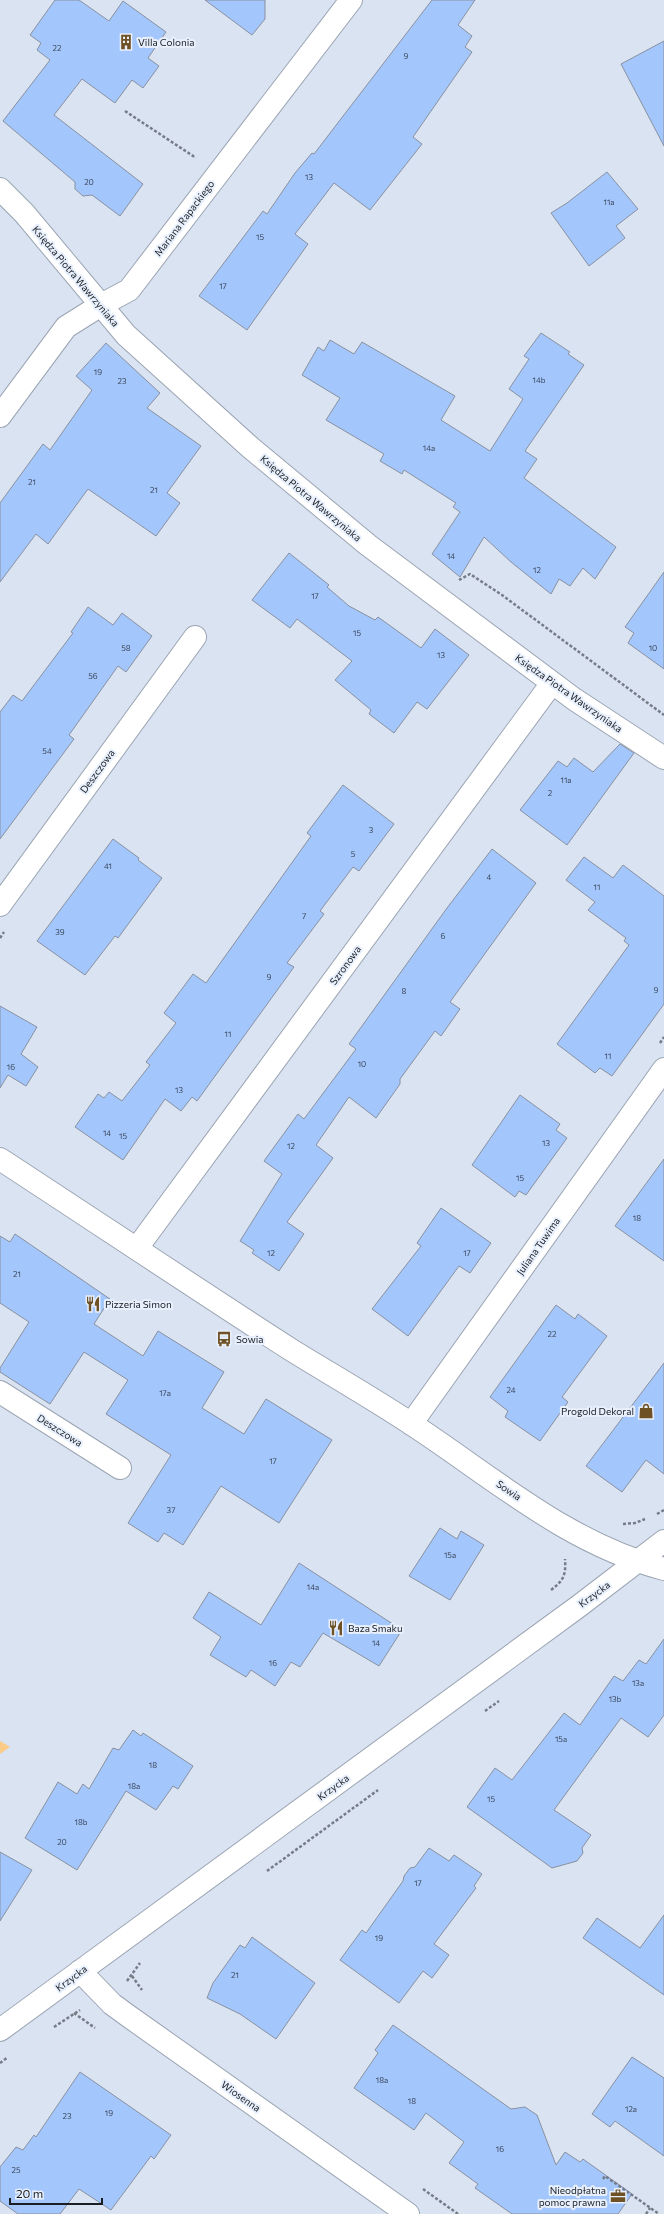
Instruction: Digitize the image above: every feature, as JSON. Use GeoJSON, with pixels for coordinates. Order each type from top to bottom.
{"type":"FeatureCollection","features":[{"type":"Feature","properties":{"kind":"street","name":"Mariana Rapackiego"},"geometry":{"type":"LineString","coordinates":[[0,416],[66,327],[101,305],[129,290],[351,0]]}},
{"type":"Feature","properties":{"kind":"street","name":"Księdza Piotra Wawrzyniaka"},"geometry":{"type":"LineString","coordinates":[[0,189],[24,213],[126,335],[145,354],[257,453],[368,545],[552,683],[664,758]]}},
{"type":"Feature","properties":{"kind":"street","name":"Deszczowa"},"geometry":{"type":"LineString","coordinates":[[0,905],[195,637]]}},
{"type":"Feature","properties":{"kind":"street","name":"Szronowa"},"geometry":{"type":"LineString","coordinates":[[137,1248],[552,683]]}},
{"type":"Feature","properties":{"kind":"street","name":"Juliana Tuwima"},"geometry":{"type":"LineString","coordinates":[[411,1424],[664,1069]]}},
{"type":"Feature","properties":{"kind":"street","name":"Sowia"},"geometry":{"type":"LineString","coordinates":[[0,1159],[293,1350],[411,1424],[554,1521],[589,1542],[636,1562],[664,1569]]}},
{"type":"Feature","properties":{"kind":"street","name":"Deszczowa"},"geometry":{"type":"LineString","coordinates":[[0,1392],[120,1468]]}},
{"type":"Feature","properties":{"kind":"street","name":"Krzycka"},"geometry":{"type":"LineString","coordinates":[[0,2030],[664,1541]]}},
{"type":"Feature","properties":{"kind":"street","name":"Wiosenna"},"geometry":{"type":"LineString","coordinates":[[80,1972],[104,1996],[127,2015],[408,2214]]}},
{"type":"Feature","properties":{"kind":"path"},"geometry":{"type":"LineString","coordinates":[[125,111],[199,160]]}},
{"type":"Feature","properties":{"kind":"path"},"geometry":{"type":"LineString","coordinates":[[655,1515],[664,1510]]}},
{"type":"Feature","properties":{"kind":"path"},"geometry":{"type":"LineString","coordinates":[[620,1523],[635,1523],[648,1518]]}},
{"type":"Feature","properties":{"kind":"path"},"geometry":{"type":"LineString","coordinates":[[549,1592],[562,1582],[566,1570],[563,1553]]}},
{"type":"Feature","properties":{"kind":"path"},"geometry":{"type":"LineString","coordinates":[[50,2030],[129,1980],[140,1963]]}},
{"type":"Feature","properties":{"kind":"path"},"geometry":{"type":"LineString","coordinates":[[0,2063],[12,2055]]}},
{"type":"Feature","properties":{"kind":"path"},"geometry":{"type":"LineString","coordinates":[[603,2179],[605,2176],[623,2191],[659,2214]]}},
{"type":"Feature","properties":{"kind":"path"},"geometry":{"type":"LineString","coordinates":[[646,2214],[650,2208]]}},
{"type":"Feature","properties":{"kind":"shaded area"},"geometry":{"type":"Polygon","coordinates":[[[0,1741],[10,1747],[0,1754],[0,1741]]]}},
{"type":"Feature","properties":{"kind":"building"},"geometry":{"type":"Polygon","coordinates":[[[55,0],[79,0],[109,21],[123,1],[166,32],[148,58],[159,66],[143,88],[132,80],[115,103],[82,79],[54,115],[143,184],[120,216],[92,195],[83,196],[75,189],[75,182],[3,121],[50,60],[37,50],[41,43],[30,35],[55,0]]]}},
{"type":"Feature","properties":{"kind":"building"},"geometry":{"type":"Polygon","coordinates":[[[205,0],[265,0],[265,19],[252,35],[205,0]]]}},
{"type":"Feature","properties":{"kind":"building"},"geometry":{"type":"Polygon","coordinates":[[[432,0],[475,0],[458,25],[472,36],[465,47],[472,52],[413,137],[422,144],[370,210],[334,183],[295,234],[308,244],[247,330],[199,296],[263,211],[267,214],[295,173],[312,153],[314,154],[432,0]]]}},
{"type":"Feature","properties":{"kind":"building"},"geometry":{"type":"Polygon","coordinates":[[[664,41],[664,146],[621,64],[664,41]]]}},
{"type":"Feature","properties":{"kind":"building"},"geometry":{"type":"Polygon","coordinates":[[[607,172],[638,209],[616,226],[625,238],[589,266],[551,213],[567,203],[607,172]]]}},
{"type":"Feature","properties":{"kind":"building"},"geometry":{"type":"Polygon","coordinates":[[[541,333],[570,352],[568,354],[584,365],[525,451],[537,459],[524,478],[616,547],[595,579],[583,568],[570,586],[559,579],[551,594],[511,562],[484,537],[460,577],[432,554],[460,512],[453,507],[456,503],[404,470],[402,474],[380,461],[384,454],[326,420],[340,398],[302,375],[318,347],[324,351],[330,340],[354,354],[362,342],[455,396],[441,420],[490,451],[523,399],[509,389],[529,359],[524,356],[541,333]]]}},
{"type":"Feature","properties":{"kind":"building"},"geometry":{"type":"Polygon","coordinates":[[[106,343],[160,393],[147,408],[201,446],[167,493],[180,503],[156,536],[88,489],[48,544],[36,534],[0,582],[0,503],[43,444],[50,450],[92,390],[76,376],[106,343]]]}},
{"type":"Feature","properties":{"kind":"building"},"geometry":{"type":"Polygon","coordinates":[[[289,553],[329,585],[327,587],[349,606],[375,620],[378,617],[421,648],[435,629],[469,655],[427,709],[417,702],[394,733],[369,714],[371,710],[335,680],[352,661],[297,619],[290,628],[252,600],[289,553]]]}},
{"type":"Feature","properties":{"kind":"building"},"geometry":{"type":"Polygon","coordinates":[[[664,572],[664,669],[628,643],[634,633],[625,627],[664,572]]]}},
{"type":"Feature","properties":{"kind":"building"},"geometry":{"type":"Polygon","coordinates":[[[88,607],[113,625],[122,613],[152,636],[126,672],[118,666],[69,735],[74,739],[0,839],[0,712],[13,695],[22,701],[73,633],[71,632],[88,607]]]}},
{"type":"Feature","properties":{"kind":"building"},"geometry":{"type":"Polygon","coordinates":[[[620,744],[634,753],[567,845],[520,810],[558,761],[567,767],[574,758],[593,772],[620,744]]]}},
{"type":"Feature","properties":{"kind":"building"},"geometry":{"type":"Polygon","coordinates":[[[343,785],[394,824],[359,871],[353,867],[320,911],[324,914],[287,963],[294,967],[197,1101],[192,1097],[181,1111],[165,1099],[123,1160],[75,1127],[98,1094],[104,1098],[109,1092],[122,1101],[150,1065],[146,1062],[176,1023],[164,1013],[193,974],[206,983],[311,836],[307,833],[343,785]]]}},
{"type":"Feature","properties":{"kind":"building"},"geometry":{"type":"Polygon","coordinates":[[[113,839],[139,858],[138,860],[162,878],[118,938],[115,936],[85,975],[37,941],[113,839]]]}},
{"type":"Feature","properties":{"kind":"building"},"geometry":{"type":"Polygon","coordinates":[[[492,849],[536,883],[450,1002],[460,1009],[441,1036],[435,1031],[400,1079],[400,1084],[376,1118],[349,1097],[316,1145],[333,1158],[287,1222],[304,1234],[279,1271],[252,1253],[254,1250],[240,1241],[282,1174],[264,1161],[298,1114],[304,1119],[356,1049],[349,1044],[447,908],[492,849]]]}},
{"type":"Feature","properties":{"kind":"building"},"geometry":{"type":"Polygon","coordinates":[[[584,857],[613,878],[623,865],[664,896],[664,1004],[612,1076],[600,1068],[595,1073],[557,1044],[629,945],[624,941],[626,938],[588,910],[595,902],[566,880],[584,857]]]}},
{"type":"Feature","properties":{"kind":"building"},"geometry":{"type":"Polygon","coordinates":[[[0,1006],[37,1027],[21,1054],[38,1067],[26,1086],[8,1075],[0,1088],[0,1006]]]}},
{"type":"Feature","properties":{"kind":"building"},"geometry":{"type":"Polygon","coordinates":[[[520,1095],[560,1124],[556,1130],[567,1138],[526,1195],[519,1191],[515,1197],[472,1165],[520,1095]]]}},
{"type":"Feature","properties":{"kind":"building"},"geometry":{"type":"Polygon","coordinates":[[[664,1159],[664,1261],[615,1226],[664,1159]]]}},
{"type":"Feature","properties":{"kind":"building"},"geometry":{"type":"Polygon","coordinates":[[[441,1208],[491,1243],[470,1273],[459,1266],[408,1336],[372,1309],[421,1246],[417,1243],[441,1208]]]}},
{"type":"Feature","properties":{"kind":"building"},"geometry":{"type":"Polygon","coordinates":[[[15,1234],[110,1299],[94,1324],[143,1356],[158,1331],[224,1372],[202,1408],[244,1434],[266,1399],[332,1440],[279,1523],[221,1486],[183,1545],[164,1533],[158,1542],[128,1523],[171,1455],[106,1414],[128,1380],[84,1352],[50,1404],[0,1372],[0,1368],[29,1322],[0,1303],[0,1236],[10,1242],[15,1234]]]}},
{"type":"Feature","properties":{"kind":"building"},"geometry":{"type":"Polygon","coordinates":[[[556,1305],[575,1319],[578,1314],[607,1336],[562,1397],[568,1402],[540,1441],[505,1417],[508,1411],[490,1397],[556,1305]]]}},
{"type":"Feature","properties":{"kind":"building","name":"Progold Dekoral"},"geometry":{"type":"Polygon","coordinates":[[[664,1363],[664,1474],[646,1460],[622,1492],[586,1466],[664,1363]]]}},
{"type":"Feature","properties":{"kind":"building"},"geometry":{"type":"Polygon","coordinates":[[[440,1528],[457,1539],[461,1531],[484,1545],[450,1600],[409,1576],[440,1528]]]}},
{"type":"Feature","properties":{"kind":"building"},"geometry":{"type":"Polygon","coordinates":[[[299,1563],[402,1630],[379,1666],[323,1633],[300,1667],[291,1662],[275,1686],[251,1670],[246,1677],[210,1655],[221,1637],[193,1618],[209,1592],[261,1625],[299,1563]]]}},
{"type":"Feature","properties":{"kind":"building"},"geometry":{"type":"Polygon","coordinates":[[[664,1639],[664,1715],[648,1737],[621,1718],[554,1810],[591,1835],[582,1848],[583,1853],[577,1861],[552,1868],[467,1807],[495,1768],[512,1780],[564,1713],[580,1725],[614,1676],[623,1681],[639,1660],[646,1664],[664,1639]]]}},
{"type":"Feature","properties":{"kind":"building"},"geometry":{"type":"Polygon","coordinates":[[[133,1730],[141,1736],[143,1733],[193,1766],[178,1789],[173,1786],[156,1810],[126,1791],[77,1870],[25,1838],[58,1782],[77,1794],[83,1784],[89,1789],[113,1748],[119,1750],[133,1730]]]}},
{"type":"Feature","properties":{"kind":"building"},"geometry":{"type":"Polygon","coordinates":[[[429,1848],[449,1861],[454,1855],[482,1874],[474,1886],[476,1888],[434,1944],[449,1955],[432,1978],[423,1971],[399,2003],[340,1960],[362,1930],[366,1933],[403,1881],[404,1876],[410,1868],[415,1867],[429,1848]]]}},
{"type":"Feature","properties":{"kind":"building"},"geometry":{"type":"Polygon","coordinates":[[[0,1852],[32,1870],[0,1921],[0,1852]]]}},
{"type":"Feature","properties":{"kind":"building"},"geometry":{"type":"Polygon","coordinates":[[[664,1915],[664,1995],[583,1938],[597,1918],[640,1948],[664,1915]]]}},
{"type":"Feature","properties":{"kind":"building"},"geometry":{"type":"Polygon","coordinates":[[[252,1937],[315,1983],[276,2039],[240,2014],[207,1998],[213,1983],[240,1945],[245,1948],[252,1937]]]}},
{"type":"Feature","properties":{"kind":"building"},"geometry":{"type":"Polygon","coordinates":[[[393,2025],[511,2109],[525,2107],[537,2115],[556,2165],[565,2152],[580,2162],[583,2159],[632,2194],[618,2214],[512,2214],[475,2188],[478,2184],[449,2163],[464,2142],[426,2113],[414,2130],[354,2088],[378,2053],[375,2050],[393,2025]]]}},
{"type":"Feature","properties":{"kind":"building"},"geometry":{"type":"Polygon","coordinates":[[[632,2057],[664,2078],[664,2156],[615,2121],[610,2127],[592,2114],[632,2057]]]}},
{"type":"Feature","properties":{"kind":"building"},"geometry":{"type":"Polygon","coordinates":[[[80,2072],[171,2135],[154,2159],[151,2156],[111,2210],[79,2189],[60,2214],[18,2214],[0,2201],[0,2167],[16,2147],[23,2150],[34,2135],[36,2137],[80,2072]]]}},
{"type":"Feature","properties":{"kind":"place","name":"Villa Colonia"},"geometry":{"type":"Point","coordinates":[126,42]}},
{"type":"Feature","properties":{"kind":"place","name":"Pizzeria Simon"},"geometry":{"type":"Point","coordinates":[93,1304]}},
{"type":"Feature","properties":{"kind":"place","name":"Sowia"},"geometry":{"type":"Point","coordinates":[224,1339]}},
{"type":"Feature","properties":{"kind":"place","name":"Progold Dekoral"},"geometry":{"type":"Point","coordinates":[646,1411]}},
{"type":"Feature","properties":{"kind":"place","name":"Baza Smaku"},"geometry":{"type":"Point","coordinates":[336,1628]}},
{"type":"Feature","properties":{"kind":"place","name":"Nieodpłatna pomoc prawna"},"geometry":{"type":"Point","coordinates":[618,2196]}}]}
